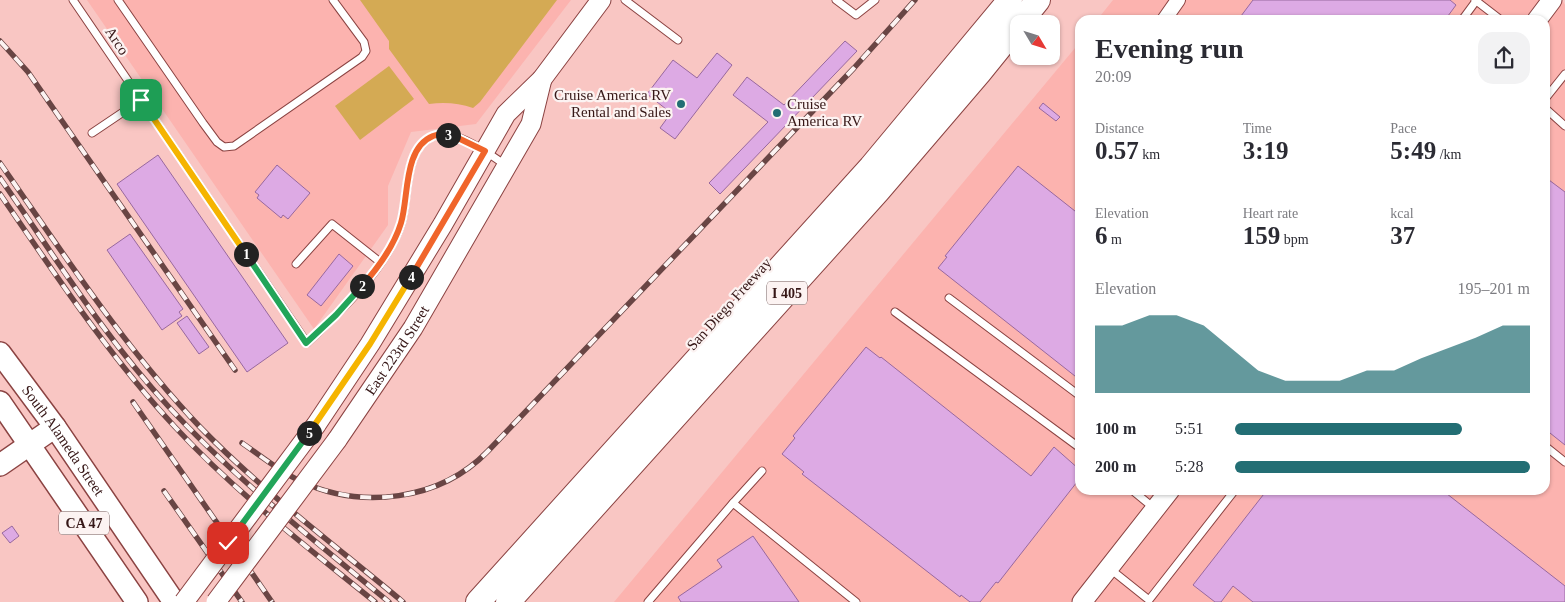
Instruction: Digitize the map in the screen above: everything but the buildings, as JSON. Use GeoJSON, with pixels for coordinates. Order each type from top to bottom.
{"type":"FeatureCollection","features":[{"type":"Feature","properties":{"kind":"highway","name":"San Diego Freeway"},"geometry":{"type":"LineString","coordinates":[[508,602],[518,564],[991,0]]}},
{"type":"Feature","properties":{"kind":"highway"},"geometry":{"type":"LineString","coordinates":[[490,602],[518,564],[871,167],[1010,0]]}},
{"type":"Feature","properties":{"kind":"highway"},"geometry":{"type":"LineString","coordinates":[[478,602],[518,564],[887,160],[1020,0]]}},
{"type":"Feature","properties":{"kind":"highway","name":"San Diego Freeway"},"geometry":{"type":"LineString","coordinates":[[460,602],[518,564],[878,192],[1038,0]]}},
{"type":"Feature","properties":{"kind":"main road","name":"East 223rd Street"},"geometry":{"type":"LineString","coordinates":[[184,602],[316,425],[370,344],[443,224],[506,114],[542,79],[601,0]]}},
{"type":"Feature","properties":{"kind":"main road"},"geometry":{"type":"LineString","coordinates":[[1541,15],[1552,0]]}},
{"type":"Feature","properties":{"kind":"main road","name":"East 223rd Street"},"geometry":{"type":"LineString","coordinates":[[216,602],[337,440],[413,328],[531,124],[542,79]]}},
{"type":"Feature","properties":{"kind":"main road","name":"South Alameda Street"},"geometry":{"type":"LineString","coordinates":[[0,353],[55,427],[174,602]]}},
{"type":"Feature","properties":{"kind":"main road","name":"South Alameda Street"},"geometry":{"type":"LineString","coordinates":[[0,402],[137,602]]}},
{"type":"Feature","properties":{"kind":"main road"},"geometry":{"type":"LineString","coordinates":[[0,465],[55,427]]}},
{"type":"Feature","properties":{"kind":"main road"},"geometry":{"type":"LineString","coordinates":[[1082,602],[1166,495]]}},
{"type":"Feature","properties":{"kind":"street"},"geometry":{"type":"LineString","coordinates":[[1168,15],[1178,0]]}},
{"type":"Feature","properties":{"kind":"lane","name":"Arco"},"geometry":{"type":"LineString","coordinates":[[73,0],[306,343],[336,315],[369,278],[390,247],[401,224],[412,163],[419,146],[431,137],[444,133],[485,151],[507,166]]}},
{"type":"Feature","properties":{"kind":"lane"},"geometry":{"type":"LineString","coordinates":[[129,0],[120,3],[203,124],[217,142],[224,147],[234,146],[362,57],[366,51],[364,42],[333,0]]}},
{"type":"Feature","properties":{"kind":"lane"},"geometry":{"type":"LineString","coordinates":[[625,0],[678,40]]}},
{"type":"Feature","properties":{"kind":"lane"},"geometry":{"type":"LineString","coordinates":[[836,0],[856,15],[874,0]]}},
{"type":"Feature","properties":{"kind":"lane"},"geometry":{"type":"LineString","coordinates":[[1466,15],[1476,0],[1495,15]]}},
{"type":"Feature","properties":{"kind":"lane"},"geometry":{"type":"LineString","coordinates":[[1550,94],[1565,74]]}},
{"type":"Feature","properties":{"kind":"lane"},"geometry":{"type":"LineString","coordinates":[[92,133],[141,100]]}},
{"type":"Feature","properties":{"kind":"lane"},"geometry":{"type":"LineString","coordinates":[[1550,112],[1565,126]]}},
{"type":"Feature","properties":{"kind":"lane"},"geometry":{"type":"LineString","coordinates":[[296,264],[332,224],[380,262]]}},
{"type":"Feature","properties":{"kind":"lane"},"geometry":{"type":"LineString","coordinates":[[949,298],[1075,392]]}},
{"type":"Feature","properties":{"kind":"lane"},"geometry":{"type":"LineString","coordinates":[[896,312],[1075,444]]}},
{"type":"Feature","properties":{"kind":"lane"},"geometry":{"type":"LineString","coordinates":[[1550,450],[1565,462]]}},
{"type":"Feature","properties":{"kind":"lane"},"geometry":{"type":"LineString","coordinates":[[648,602],[762,471]]}},
{"type":"Feature","properties":{"kind":"lane"},"geometry":{"type":"LineString","coordinates":[[1138,495],[1155,509]]}},
{"type":"Feature","properties":{"kind":"lane"},"geometry":{"type":"LineString","coordinates":[[1109,568],[1149,600],[1231,495]]}},
{"type":"Feature","properties":{"kind":"lane"},"geometry":{"type":"LineString","coordinates":[[733,503],[856,602]]}},
{"type":"Feature","properties":{"kind":"shaded area"},"geometry":{"type":"Polygon","coordinates":[[[87,0],[571,0],[476,124],[411,132],[388,186],[388,225],[314,329],[87,0]]]}},
{"type":"Feature","properties":{"kind":"shaded area"},"geometry":{"type":"Polygon","coordinates":[[[360,0],[557,0],[480,102],[473,108],[451,103],[429,104],[389,49],[389,41],[360,0]]]}},
{"type":"Feature","properties":{"kind":"shaded area"},"geometry":{"type":"Polygon","coordinates":[[[1113,0],[1562,0],[1565,5],[1565,602],[614,602],[1075,48],[1075,495],[1550,495],[1550,15],[1101,15],[1113,0]]]}},
{"type":"Feature","properties":{"kind":"shaded area"},"geometry":{"type":"Polygon","coordinates":[[[389,66],[414,99],[360,140],[335,106],[389,66]]]}},
{"type":"Feature","properties":{"kind":"railway"},"geometry":{"type":"LineString","coordinates":[[242,443],[292,477],[324,490],[348,496],[399,496],[424,490],[447,481],[469,468],[488,451],[854,68],[915,0]]}},
{"type":"Feature","properties":{"kind":"railway"},"geometry":{"type":"LineString","coordinates":[[0,41],[28,72],[235,370]]}},
{"type":"Feature","properties":{"kind":"railway"},"geometry":{"type":"LineString","coordinates":[[0,163],[95,299],[146,365],[200,427],[273,495],[403,602]]}},
{"type":"Feature","properties":{"kind":"railway"},"geometry":{"type":"LineString","coordinates":[[0,178],[101,324],[168,406],[220,459],[247,483],[303,532],[389,602]]}},
{"type":"Feature","properties":{"kind":"railway"},"geometry":{"type":"LineString","coordinates":[[0,194],[105,343],[175,427],[246,496],[375,602]]}},
{"type":"Feature","properties":{"kind":"railway"},"geometry":{"type":"LineString","coordinates":[[133,402],[272,602]]}},
{"type":"Feature","properties":{"kind":"railway"},"geometry":{"type":"LineString","coordinates":[[164,491],[242,602]]}},
{"type":"Feature","properties":{"kind":"place","name":"Cruise America RV Rental and Sales"},"geometry":{"type":"Point","coordinates":[681,104]}},
{"type":"Feature","properties":{"kind":"place","name":"Cruise America RV"},"geometry":{"type":"Point","coordinates":[777,113]}},
{"type":"Feature","properties":{"kind":"route"},"geometry":{"type":"LineString","coordinates":[[141,100],[306,343],[336,315],[369,278],[390,247],[401,224],[412,163],[419,146],[431,137],[444,133],[485,151],[370,344],[316,425],[228,543]]}}]}
